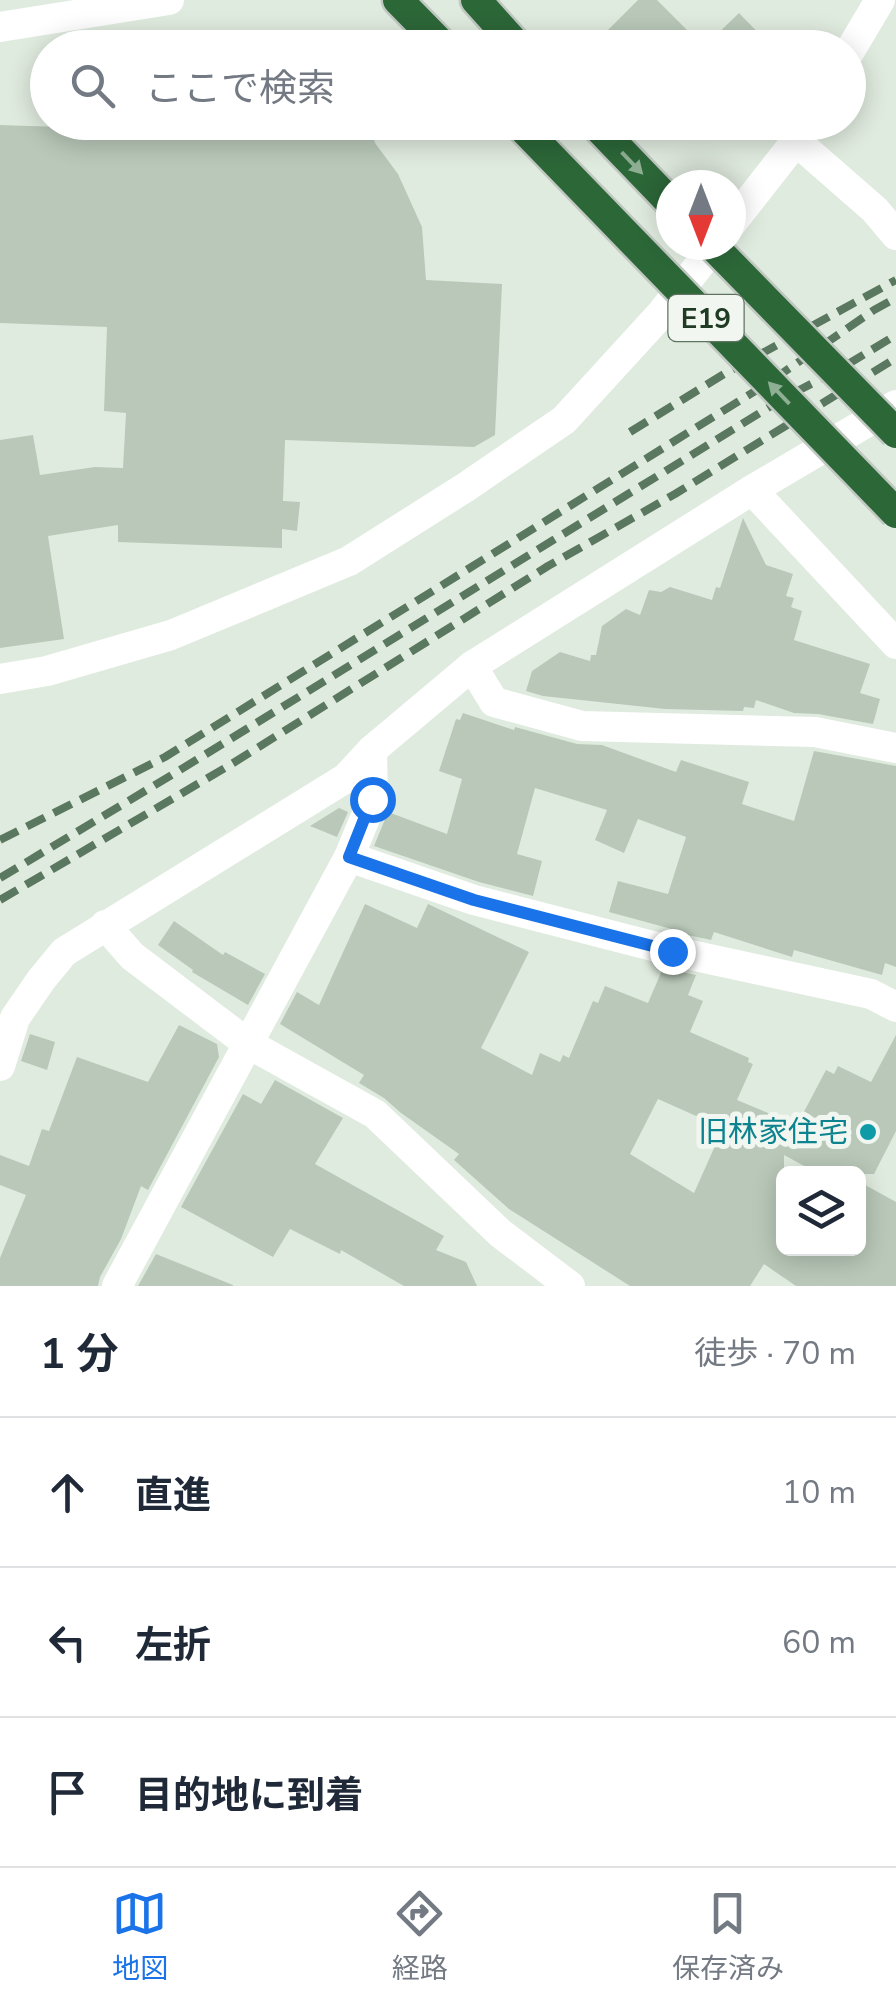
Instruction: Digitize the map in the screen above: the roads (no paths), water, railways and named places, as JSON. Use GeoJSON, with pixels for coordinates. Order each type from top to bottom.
{"type":"FeatureCollection","features":[{"type":"Feature","properties":{"kind":"highway"},"geometry":{"type":"LineString","coordinates":[[476,0],[504,30]]}},
{"type":"Feature","properties":{"kind":"highway"},"geometry":{"type":"LineString","coordinates":[[402,3],[428,30]]}},
{"type":"Feature","properties":{"kind":"highway","name":"E19"},"geometry":{"type":"LineString","coordinates":[[535,140],[896,512]]}},
{"type":"Feature","properties":{"kind":"highway"},"geometry":{"type":"LineString","coordinates":[[610,140],[656,187]]}},
{"type":"Feature","properties":{"kind":"highway","name":"E19"},"geometry":{"type":"LineString","coordinates":[[729,260],[896,433]]}},
{"type":"Feature","properties":{"kind":"street"},"geometry":{"type":"LineString","coordinates":[[0,27],[169,0]]}},
{"type":"Feature","properties":{"kind":"street"},"geometry":{"type":"LineString","coordinates":[[862,30],[880,0]]}},
{"type":"Feature","properties":{"kind":"street"},"geometry":{"type":"LineString","coordinates":[[746,205],[796,140]]}},
{"type":"Feature","properties":{"kind":"street"},"geometry":{"type":"LineString","coordinates":[[809,140],[896,234]]}},
{"type":"Feature","properties":{"kind":"street"},"geometry":{"type":"LineString","coordinates":[[0,679],[47,671],[171,635],[349,561],[564,420],[661,314],[702,260]]}},
{"type":"Feature","properties":{"kind":"street"},"geometry":{"type":"LineString","coordinates":[[0,1066],[15,1018],[64,952],[346,778],[372,750],[472,666],[752,490],[896,405]]}},
{"type":"Feature","properties":{"kind":"street"},"geometry":{"type":"LineString","coordinates":[[752,490],[896,644]]}},
{"type":"Feature","properties":{"kind":"street"},"geometry":{"type":"LineString","coordinates":[[472,666],[494,702],[582,726],[814,732],[896,748]]}},
{"type":"Feature","properties":{"kind":"street"},"geometry":{"type":"LineString","coordinates":[[117,1286],[349,857],[372,799],[372,750]]}},
{"type":"Feature","properties":{"kind":"street"},"geometry":{"type":"LineString","coordinates":[[349,857],[474,900],[672,951],[871,994],[896,1007]]}},
{"type":"Feature","properties":{"kind":"street"},"geometry":{"type":"LineString","coordinates":[[106,924],[132,956],[247,1042],[376,1114],[500,1233],[570,1286]]}},
{"type":"Feature","properties":{"kind":"railway"},"geometry":{"type":"LineString","coordinates":[[630,432],[724,374],[896,280]]}},
{"type":"Feature","properties":{"kind":"railway"},"geometry":{"type":"LineString","coordinates":[[0,840],[165,757],[768,383],[896,298]]}},
{"type":"Feature","properties":{"kind":"railway"},"geometry":{"type":"LineString","coordinates":[[0,878],[784,398],[896,335]]}},
{"type":"Feature","properties":{"kind":"railway"},"geometry":{"type":"LineString","coordinates":[[0,900],[230,765],[548,566],[675,494],[896,358]]}},
{"type":"Feature","properties":{"kind":"place","name":"旧林家住宅"},"geometry":{"type":"Point","coordinates":[868,1132]}}]}
